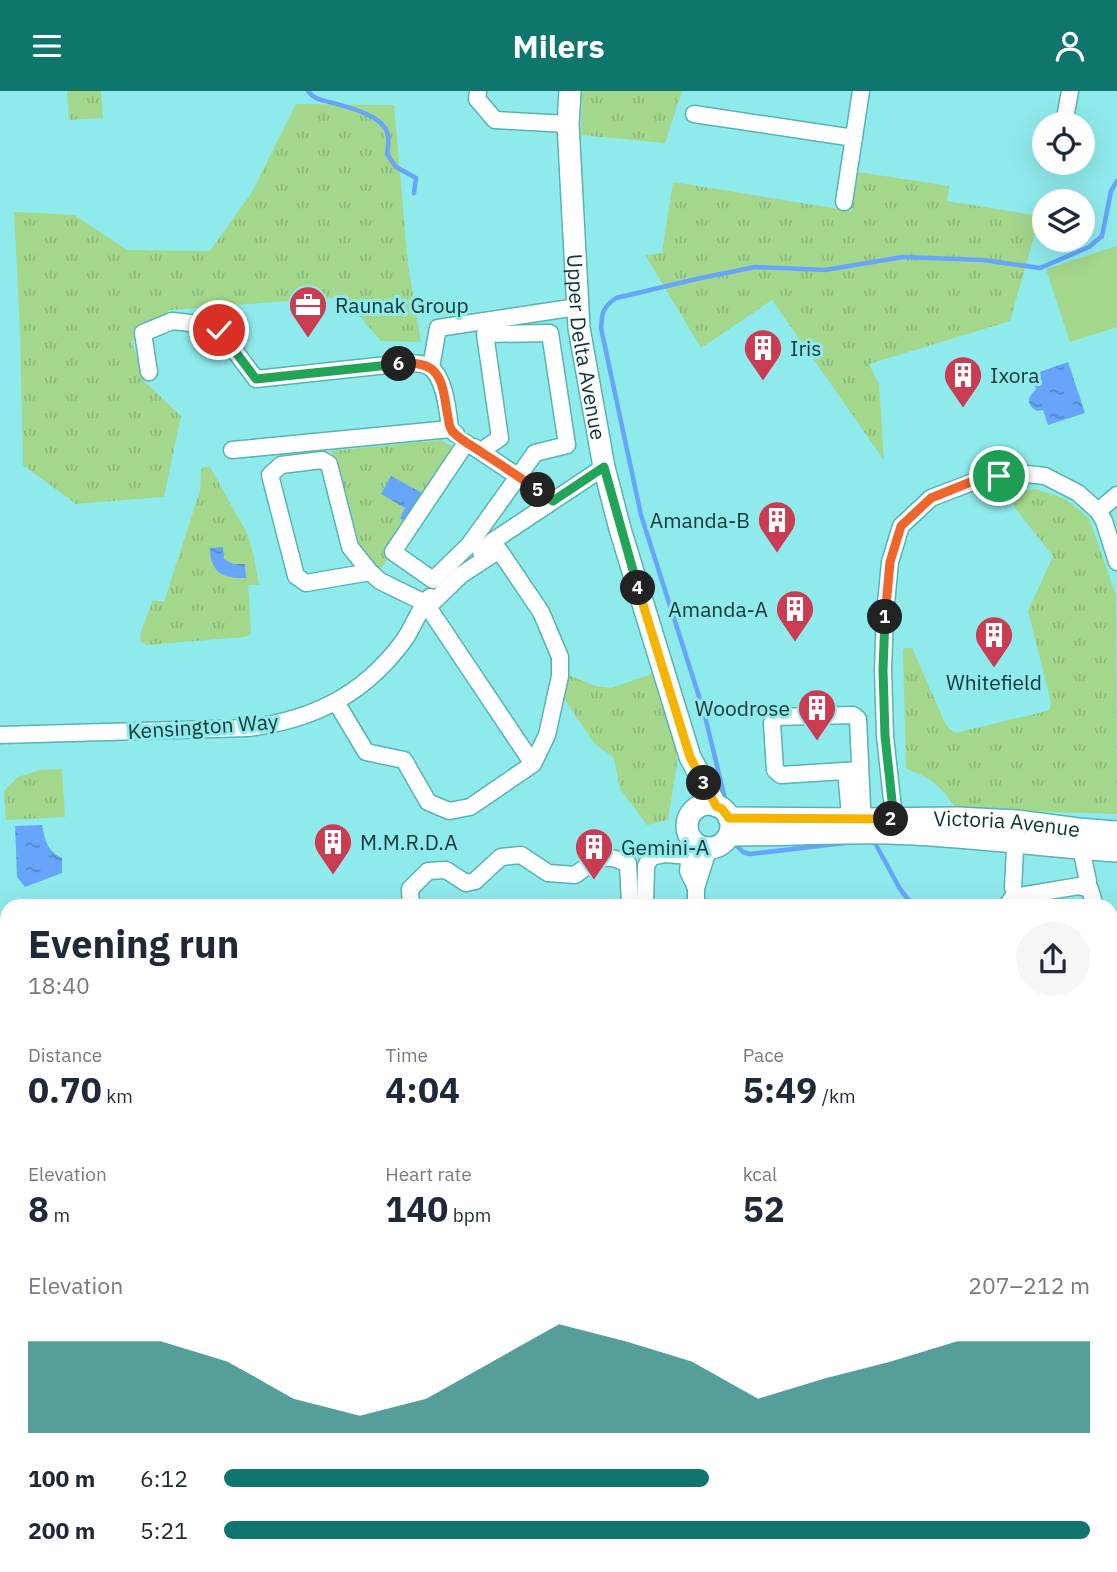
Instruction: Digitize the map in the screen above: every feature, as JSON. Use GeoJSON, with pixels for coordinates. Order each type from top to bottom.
{"type":"FeatureCollection","features":[{"type":"Feature","properties":{"kind":"street"},"geometry":{"type":"LineString","coordinates":[[478,91],[477,99],[495,120],[568,124]]}},
{"type":"Feature","properties":{"kind":"street","name":"Upper Delta Avenue"},"geometry":{"type":"LineString","coordinates":[[570,91],[568,124],[577,307],[604,467],[620,529],[690,757],[717,817]]}},
{"type":"Feature","properties":{"kind":"street"},"geometry":{"type":"LineString","coordinates":[[844,202],[862,91]]}},
{"type":"Feature","properties":{"kind":"street"},"geometry":{"type":"LineString","coordinates":[[1066,112],[1070,91]]}},
{"type":"Feature","properties":{"kind":"street"},"geometry":{"type":"LineString","coordinates":[[694,114],[854,138]]}},
{"type":"Feature","properties":{"kind":"street"},"geometry":{"type":"LineString","coordinates":[[430,367],[438,328],[577,307]]}},
{"type":"Feature","properties":{"kind":"street"},"geometry":{"type":"LineString","coordinates":[[149,372],[143,333],[172,321],[209,325],[219,330],[256,379],[406,363],[430,367],[444,392],[450,429],[553,501]]}},
{"type":"Feature","properties":{"kind":"street"},"geometry":{"type":"LineString","coordinates":[[550,333],[567,445],[535,453],[469,545],[433,580],[393,552],[473,447],[500,438],[485,334],[550,333]]}},
{"type":"Feature","properties":{"kind":"street"},"geometry":{"type":"LineString","coordinates":[[232,450],[450,429]]}},
{"type":"Feature","properties":{"kind":"street"},"geometry":{"type":"LineString","coordinates":[[370,572],[306,583],[296,576],[271,475],[281,465],[322,460],[329,464],[351,547],[380,581],[425,603]]}},
{"type":"Feature","properties":{"kind":"street","name":"Kensington Way"},"geometry":{"type":"LineString","coordinates":[[0,736],[248,728],[276,725],[303,717],[336,702],[373,676],[403,642],[425,603],[443,583],[493,541],[604,467]]}},
{"type":"Feature","properties":{"kind":"street"},"geometry":{"type":"LineString","coordinates":[[895,826],[885,736],[883,670],[890,562],[901,526],[931,498],[978,479],[1018,473],[1045,477],[1078,493],[1106,515],[1117,562]]}},
{"type":"Feature","properties":{"kind":"street"},"geometry":{"type":"LineString","coordinates":[[1106,515],[1117,495]]}},
{"type":"Feature","properties":{"kind":"street"},"geometry":{"type":"LineString","coordinates":[[336,702],[366,751],[404,760],[428,802],[449,811],[470,807],[533,764],[547,736],[560,676],[560,657],[541,612],[499,550],[461,575],[428,607],[533,764]]}},
{"type":"Feature","properties":{"kind":"street"},"geometry":{"type":"LineString","coordinates":[[853,770],[781,775],[775,770],[772,723],[775,717],[853,715],[858,719],[853,770],[857,826]]}},
{"type":"Feature","properties":{"kind":"street"},"geometry":{"type":"LineString","coordinates":[[647,899],[652,875],[664,864],[695,852],[719,845],[717,817],[691,813],[687,824],[695,852],[696,899]]}},
{"type":"Feature","properties":{"kind":"street","name":"Victoria Avenue"},"geometry":{"type":"LineString","coordinates":[[717,817],[800,826],[956,827],[1016,831],[1079,839],[1117,851]]}},
{"type":"Feature","properties":{"kind":"street"},"geometry":{"type":"LineString","coordinates":[[1013,888],[1016,831]]}},
{"type":"Feature","properties":{"kind":"street","name":"Victoria Avenue"},"geometry":{"type":"LineString","coordinates":[[1079,839],[1117,832]]}},
{"type":"Feature","properties":{"kind":"street"},"geometry":{"type":"LineString","coordinates":[[1079,839],[1088,881]]}},
{"type":"Feature","properties":{"kind":"street"},"geometry":{"type":"LineString","coordinates":[[655,899],[652,875],[646,866],[645,857],[695,852]]}},
{"type":"Feature","properties":{"kind":"street"},"geometry":{"type":"LineString","coordinates":[[695,852],[688,871],[696,888]]}},
{"type":"Feature","properties":{"kind":"street"},"geometry":{"type":"LineString","coordinates":[[411,899],[410,889],[428,871],[446,870],[466,883],[475,881],[501,857],[521,855],[548,873],[575,875],[599,858],[617,859],[628,864],[630,899]]}},
{"type":"Feature","properties":{"kind":"street"},"geometry":{"type":"LineString","coordinates":[[1012,899],[1079,886],[1090,890],[1093,899]]}},
{"type":"Feature","properties":{"kind":"green space"},"geometry":{"type":"Polygon","coordinates":[[[67,91],[101,91],[103,118],[69,120],[67,91]]]}},
{"type":"Feature","properties":{"kind":"green space"},"geometry":{"type":"Polygon","coordinates":[[[582,91],[682,91],[665,143],[581,135],[582,91]]]}},
{"type":"Feature","properties":{"kind":"green space"},"geometry":{"type":"Polygon","coordinates":[[[296,104],[394,105],[408,265],[421,342],[381,341],[343,297],[170,310],[132,341],[144,381],[181,416],[164,497],[76,504],[23,465],[14,212],[74,215],[127,250],[210,251],[252,192],[296,104]]]}},
{"type":"Feature","properties":{"kind":"green space"},"geometry":{"type":"Polygon","coordinates":[[[858,172],[949,186],[947,201],[1032,215],[1032,244],[1010,321],[869,364],[879,384],[884,460],[772,300],[701,348],[645,255],[662,253],[673,182],[851,211],[858,172]]]}},
{"type":"Feature","properties":{"kind":"green space"},"geometry":{"type":"Polygon","coordinates":[[[1117,246],[1117,327],[1070,342],[1046,269],[1117,246]]]}},
{"type":"Feature","properties":{"kind":"green space"},"geometry":{"type":"Polygon","coordinates":[[[441,440],[464,454],[379,571],[355,543],[331,451],[441,440]]]}},
{"type":"Feature","properties":{"kind":"green space"},"geometry":{"type":"Polygon","coordinates":[[[210,467],[247,533],[254,557],[259,585],[248,585],[250,635],[147,645],[141,642],[140,634],[153,600],[164,602],[200,490],[201,470],[210,467]]]}},
{"type":"Feature","properties":{"kind":"green space"},"geometry":{"type":"Polygon","coordinates":[[[1036,489],[1065,499],[1089,518],[1116,596],[1117,814],[956,809],[935,784],[906,769],[905,648],[912,648],[945,723],[955,733],[1047,711],[1050,708],[1051,702],[1028,611],[1053,556],[1014,507],[1012,498],[1020,492],[1036,489]]]}},
{"type":"Feature","properties":{"kind":"green space"},"geometry":{"type":"Polygon","coordinates":[[[654,673],[677,753],[677,764],[668,820],[647,825],[620,789],[614,758],[595,744],[564,699],[566,674],[596,686],[611,688],[654,673]]]}},
{"type":"Feature","properties":{"kind":"green space"},"geometry":{"type":"Polygon","coordinates":[[[62,769],[65,817],[6,820],[4,791],[18,777],[40,770],[62,769]]]}},
{"type":"Feature","properties":{"kind":"water"},"geometry":{"type":"Polygon","coordinates":[[[1068,362],[1085,413],[1048,425],[1043,410],[1037,411],[1029,403],[1029,398],[1036,389],[1031,375],[1068,362]]]}},
{"type":"Feature","properties":{"kind":"water"},"geometry":{"type":"Polygon","coordinates":[[[391,476],[424,494],[408,523],[400,518],[405,508],[381,494],[391,476]]]}},
{"type":"Feature","properties":{"kind":"water"},"geometry":{"type":"Polygon","coordinates":[[[223,547],[224,559],[233,564],[245,564],[246,578],[231,577],[215,568],[210,548],[223,547]]]}},
{"type":"Feature","properties":{"kind":"water"},"geometry":{"type":"Polygon","coordinates":[[[42,825],[50,848],[62,858],[62,873],[25,887],[17,877],[15,826],[42,825]]]}},
{"type":"Feature","properties":{"kind":"waterway"},"geometry":{"type":"LineString","coordinates":[[308,91],[319,99],[363,113],[384,126],[388,137],[387,154],[396,167],[416,178],[414,193]]}},
{"type":"Feature","properties":{"kind":"waterway"},"geometry":{"type":"LineString","coordinates":[[726,803],[704,712],[641,515],[601,328],[606,307],[616,298],[755,267],[825,270],[903,257],[983,260],[1040,268],[1089,247],[1102,236],[1111,191],[1117,181]]}},
{"type":"Feature","properties":{"kind":"waterway"},"geometry":{"type":"LineString","coordinates":[[871,842],[875,843],[908,899]]}},
{"type":"Feature","properties":{"kind":"waterway"},"geometry":{"type":"LineString","coordinates":[[735,844],[743,852],[750,854],[845,843]]}},
{"type":"Feature","properties":{"kind":"place","name":"Raunak Group"},"geometry":{"type":"Point","coordinates":[308,339]}},
{"type":"Feature","properties":{"kind":"place","name":"Iris"},"geometry":{"type":"Point","coordinates":[763,382]}},
{"type":"Feature","properties":{"kind":"place","name":"Ixora"},"geometry":{"type":"Point","coordinates":[963,409]}},
{"type":"Feature","properties":{"kind":"place","name":"Amanda-B"},"geometry":{"type":"Point","coordinates":[777,554]}},
{"type":"Feature","properties":{"kind":"place","name":"Amanda-A"},"geometry":{"type":"Point","coordinates":[795,643]}},
{"type":"Feature","properties":{"kind":"place","name":"Whitefield"},"geometry":{"type":"Point","coordinates":[994,669]}},
{"type":"Feature","properties":{"kind":"place","name":"Woodrose"},"geometry":{"type":"Point","coordinates":[817,742]}},
{"type":"Feature","properties":{"kind":"place","name":"M.M.R.D.A"},"geometry":{"type":"Point","coordinates":[333,876]}},
{"type":"Feature","properties":{"kind":"place","name":"Gemini-A"},"geometry":{"type":"Point","coordinates":[594,881]}},
{"type":"Feature","properties":{"kind":"route"},"geometry":{"type":"LineString","coordinates":[[219,330],[256,379],[406,363],[430,367],[444,392],[450,429],[466,443],[553,501],[604,467],[620,529],[690,757],[716,806],[729,818],[894,819],[885,736],[883,670],[890,562],[901,526],[931,498],[978,479],[999,476]]}}]}
